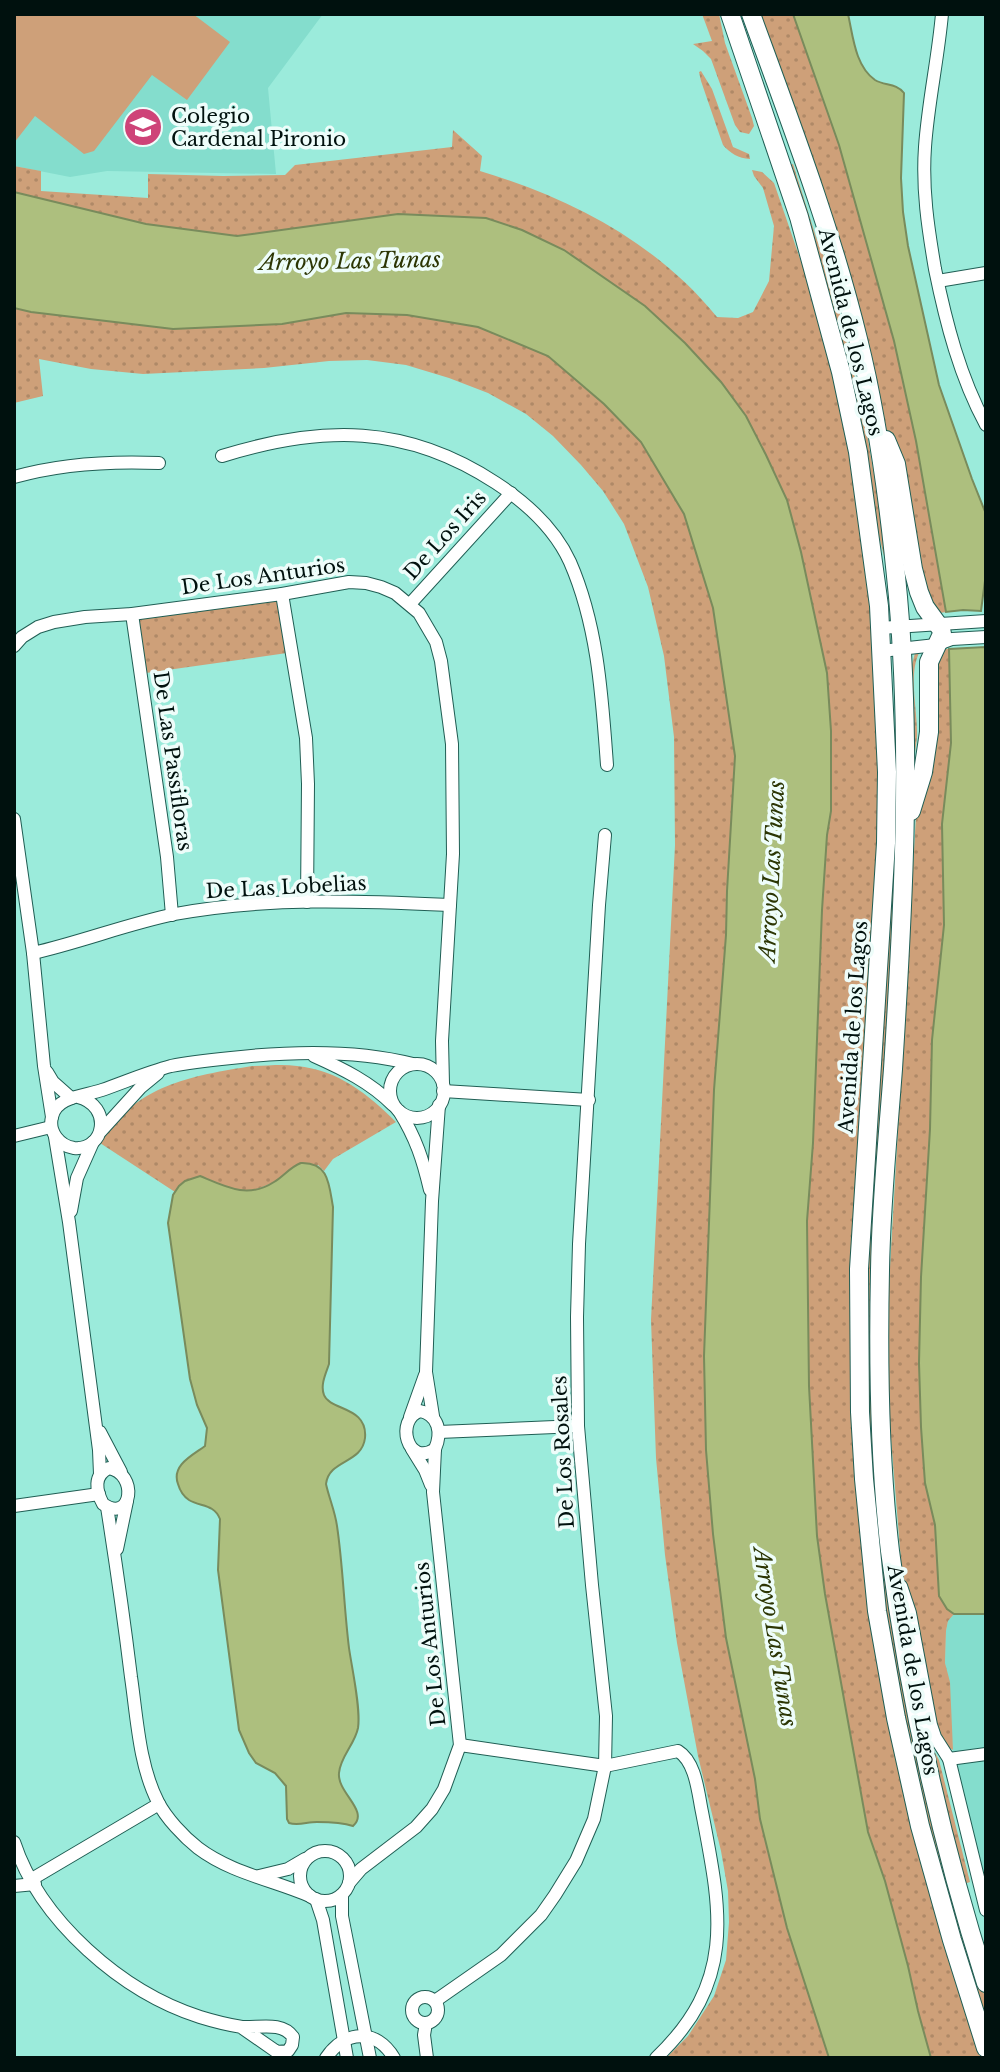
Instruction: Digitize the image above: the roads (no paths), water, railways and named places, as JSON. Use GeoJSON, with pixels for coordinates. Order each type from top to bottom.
{"type":"FeatureCollection","features":[{"type":"Feature","properties":{"kind":"street","name":"Avenida de los Lagos"},"geometry":{"type":"LineString","coordinates":[[730,14],[799,217],[841,372],[858,452],[878,601],[887,772],[886,843],[859,1269],[864,1479],[877,1611],[896,1718],[920,1826],[986,2048]]}},
{"type":"Feature","properties":{"kind":"street","name":"Avenida de los Lagos"},"geometry":{"type":"LineString","coordinates":[[751,14],[824,223],[857,336],[888,498],[902,649],[906,750],[900,964],[880,1264],[880,1398],[890,1550],[916,1717],[939,1823],[986,1983]]}},
{"type":"Feature","properties":{"kind":"street"},"geometry":{"type":"LineString","coordinates":[[942,14],[929,104],[924,193],[943,308],[975,405],[986,425]]}},
{"type":"Feature","properties":{"kind":"street"},"geometry":{"type":"LineString","coordinates":[[938,281],[986,273]]}},
{"type":"Feature","properties":{"kind":"street"},"geometry":{"type":"LineString","coordinates":[[872,403],[896,464],[919,592],[925,607],[944,624]]}},
{"type":"Feature","properties":{"kind":"street"},"geometry":{"type":"LineString","coordinates":[[222,456],[253,446],[322,436],[390,438],[457,459],[511,493],[555,537],[569,560],[581,592],[599,675],[607,765]]}},
{"type":"Feature","properties":{"kind":"street"},"geometry":{"type":"LineString","coordinates":[[14,477],[68,467],[159,463]]}},
{"type":"Feature","properties":{"kind":"street","name":"De Los Iris"},"geometry":{"type":"LineString","coordinates":[[410,604],[511,493]]}},
{"type":"Feature","properties":{"kind":"street","name":"De Los Anturios"},"geometry":{"type":"LineString","coordinates":[[14,646],[38,627],[54,622],[282,594],[349,582],[366,583],[395,593],[419,613],[436,642],[441,661],[449,711],[454,795],[442,1041],[443,1088]]}},
{"type":"Feature","properties":{"kind":"street"},"geometry":{"type":"LineString","coordinates":[[282,594],[306,738],[307,902]]}},
{"type":"Feature","properties":{"kind":"street","name":"De Las Passifloras"},"geometry":{"type":"LineString","coordinates":[[132,614],[167,857],[172,915]]}},
{"type":"Feature","properties":{"kind":"street"},"geometry":{"type":"LineString","coordinates":[[880,628],[986,621]]}},
{"type":"Feature","properties":{"kind":"street"},"geometry":{"type":"LineString","coordinates":[[905,829],[923,772],[929,732],[928,669],[944,642],[944,624]]}},
{"type":"Feature","properties":{"kind":"street"},"geometry":{"type":"LineString","coordinates":[[881,651],[986,637]]}},
{"type":"Feature","properties":{"kind":"street"},"geometry":{"type":"LineString","coordinates":[[14,819],[33,953],[44,1066],[69,1222],[99,1450],[100,1474],[97,1483],[103,1504],[107,1507],[120,1509],[128,1498]]}},
{"type":"Feature","properties":{"kind":"street","name":"De Los Rosales"},"geometry":{"type":"LineString","coordinates":[[435,2001],[501,1955],[541,1915],[567,1879],[591,1827],[605,1766],[606,1716],[578,1426],[578,1273],[605,835]]}},
{"type":"Feature","properties":{"kind":"street","name":"De Las Lobelias"},"geometry":{"type":"LineString","coordinates":[[33,953],[172,915],[214,908],[307,902],[450,905]]}},
{"type":"Feature","properties":{"kind":"street"},"geometry":{"type":"LineString","coordinates":[[432,1201],[414,1135],[391,1097],[392,1080],[397,1072],[432,1055],[442,1041]]}},
{"type":"Feature","properties":{"kind":"street"},"geometry":{"type":"LineString","coordinates":[[304,1052],[376,1088],[407,1116],[425,1116],[439,1105]]}},
{"type":"Feature","properties":{"kind":"street"},"geometry":{"type":"LineString","coordinates":[[168,1067],[141,1087],[88,1145],[73,1148],[60,1142],[53,1127],[58,1105],[168,1067],[304,1052],[381,1057],[435,1071],[443,1088],[432,1201],[426,1372],[433,1416],[439,1432],[433,1492]]}},
{"type":"Feature","properties":{"kind":"street"},"geometry":{"type":"LineString","coordinates":[[44,1066],[53,1082],[74,1098],[86,1100],[98,1110],[101,1126],[77,1178],[69,1222]]}},
{"type":"Feature","properties":{"kind":"street"},"geometry":{"type":"LineString","coordinates":[[443,1088],[589,1100]]}},
{"type":"Feature","properties":{"kind":"street"},"geometry":{"type":"LineString","coordinates":[[14,1136],[53,1127]]}},
{"type":"Feature","properties":{"kind":"street"},"geometry":{"type":"LineString","coordinates":[[426,1372],[407,1435],[433,1492]]}},
{"type":"Feature","properties":{"kind":"street"},"geometry":{"type":"LineString","coordinates":[[410,1417],[420,1411],[433,1416]]}},
{"type":"Feature","properties":{"kind":"street"},"geometry":{"type":"LineString","coordinates":[[94,1422],[128,1486],[116,1560]]}},
{"type":"Feature","properties":{"kind":"street"},"geometry":{"type":"LineString","coordinates":[[439,1432],[578,1426]]}},
{"type":"Feature","properties":{"kind":"street"},"geometry":{"type":"LineString","coordinates":[[411,1447],[425,1454],[435,1449]]}},
{"type":"Feature","properties":{"kind":"street"},"geometry":{"type":"LineString","coordinates":[[100,1474],[109,1468],[122,1473]]}},
{"type":"Feature","properties":{"kind":"street","name":"De Los Anturios"},"geometry":{"type":"LineString","coordinates":[[345,1889],[361,1869],[416,1827],[432,1809],[444,1789],[460,1745],[433,1492]]}},
{"type":"Feature","properties":{"kind":"street"},"geometry":{"type":"LineString","coordinates":[[14,1506],[99,1494]]}},
{"type":"Feature","properties":{"kind":"street"},"geometry":{"type":"LineString","coordinates":[[107,1507],[138,1726],[149,1778],[159,1804],[198,1848],[230,1867],[313,1898],[330,1901],[345,1889]]}},
{"type":"Feature","properties":{"kind":"street"},"geometry":{"type":"LineString","coordinates":[[890,1550],[910,1613],[931,1725],[949,1759],[986,1910]]}},
{"type":"Feature","properties":{"kind":"street"},"geometry":{"type":"LineString","coordinates":[[460,1745],[605,1766],[678,1751],[689,1761],[717,1887],[717,1951],[702,1995],[689,2019],[656,2058]]}},
{"type":"Feature","properties":{"kind":"street"},"geometry":{"type":"LineString","coordinates":[[949,1759],[986,1754]]}},
{"type":"Feature","properties":{"kind":"street"},"geometry":{"type":"LineString","coordinates":[[14,1886],[33,1882],[159,1804]]}},
{"type":"Feature","properties":{"kind":"street"},"geometry":{"type":"LineString","coordinates":[[14,1842],[33,1882],[62,1923],[105,1966],[164,2002],[200,2017],[241,2027],[282,2027],[293,2037],[290,2054],[277,2052],[241,2027]]}},
{"type":"Feature","properties":{"kind":"street"},"geometry":{"type":"LineString","coordinates":[[256,1877],[288,1869],[322,1851],[355,1857],[378,1856]]}},
{"type":"Feature","properties":{"kind":"street"},"geometry":{"type":"LineString","coordinates":[[337,1854],[350,1870],[342,1916],[370,2058]]}},
{"type":"Feature","properties":{"kind":"street"},"geometry":{"type":"LineString","coordinates":[[308,1857],[300,1870],[301,1884],[313,1898],[323,1920],[347,2058]]}},
{"type":"Feature","properties":{"kind":"street"},"geometry":{"type":"LineString","coordinates":[[961,1900],[984,1896]]}},
{"type":"Feature","properties":{"kind":"street"},"geometry":{"type":"LineString","coordinates":[[423,1997],[435,2001],[438,2013],[434,2020],[426,2023],[417,2021],[413,2005],[423,1997]]}},
{"type":"Feature","properties":{"kind":"street"},"geometry":{"type":"LineString","coordinates":[[426,2023],[427,2058]]}},
{"type":"Feature","properties":{"kind":"street"},"geometry":{"type":"LineString","coordinates":[[326,2058],[333,2047],[344,2040],[365,2037],[386,2046],[394,2058]]}},
{"type":"Feature","properties":{"kind":"water"},"geometry":{"type":"Polygon","coordinates":[[[793,14],[848,14],[863,67],[875,80],[904,93],[901,178],[908,246],[939,385],[986,514],[986,573],[981,611],[946,612],[916,441],[894,341],[839,145],[793,14]]]}},
{"type":"Feature","properties":{"kind":"water","name":"Arroyo Las Tunas"},"geometry":{"type":"Polygon","coordinates":[[[14,192],[146,224],[237,236],[398,214],[486,218],[522,230],[564,250],[645,306],[721,382],[746,416],[766,455],[787,500],[801,552],[827,673],[831,731],[831,811],[822,910],[807,1221],[809,1386],[817,1536],[868,1832],[885,1881],[931,2058],[829,2058],[787,1928],[760,1819],[755,1779],[726,1638],[706,1450],[704,1356],[714,1090],[735,756],[713,608],[684,514],[641,442],[604,404],[548,356],[478,327],[407,315],[346,313],[282,324],[173,329],[14,308],[14,192]]]}},
{"type":"Feature","properties":{"kind":"water"},"geometry":{"type":"Polygon","coordinates":[[[985,647],[986,1614],[954,1614],[939,1596],[935,1525],[925,1483],[919,1363],[921,1277],[932,1040],[944,925],[942,824],[951,743],[949,649],[985,647]]]}},
{"type":"Feature","properties":{"kind":"water"},"geometry":{"type":"Polygon","coordinates":[[[301,1163],[317,1166],[326,1176],[333,1207],[329,1364],[323,1391],[333,1404],[361,1420],[365,1438],[358,1453],[333,1470],[326,1484],[337,1526],[358,1710],[358,1728],[339,1773],[343,1788],[358,1814],[353,1826],[330,1822],[289,1823],[286,1786],[275,1773],[256,1763],[249,1753],[239,1730],[218,1570],[220,1519],[211,1508],[185,1497],[177,1477],[184,1461],[205,1446],[207,1428],[190,1379],[168,1223],[173,1195],[185,1181],[200,1176],[237,1190],[255,1190],[274,1182],[301,1163]]]}},
{"type":"Feature","properties":{"kind":"place","name":"Colegio Cardenal Pironio"},"geometry":{"type":"Point","coordinates":[143,127]}}]}
